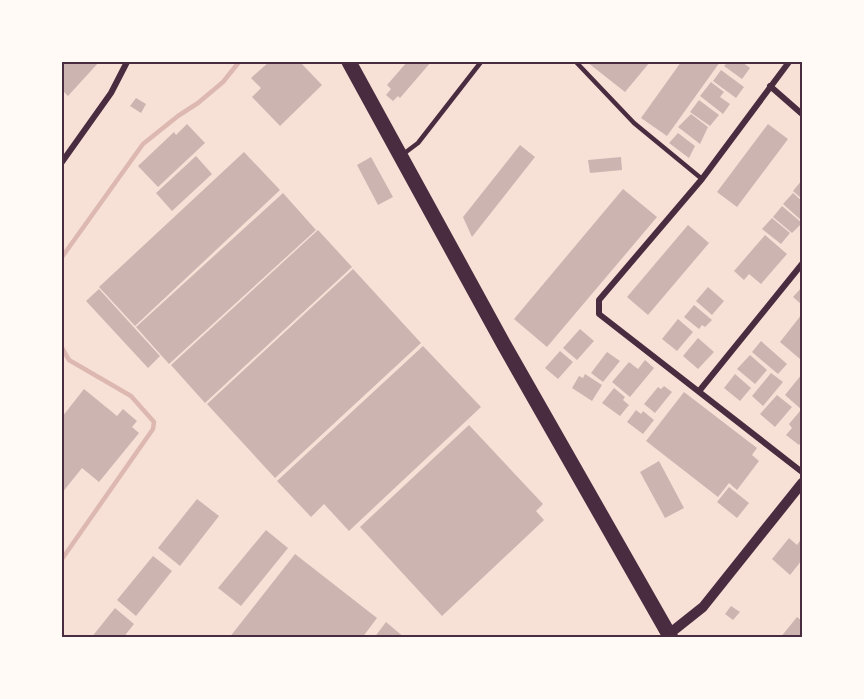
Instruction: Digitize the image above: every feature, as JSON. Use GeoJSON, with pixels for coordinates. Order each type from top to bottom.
{"type":"FeatureCollection","features":[{"type":"Feature","properties":{"kind":"highway"},"geometry":{"type":"LineString","coordinates":[[349,62],[400,157],[670,636]]}},
{"type":"Feature","properties":{"kind":"street"},"geometry":{"type":"LineString","coordinates":[[62,162],[111,93],[127,62]]}},
{"type":"Feature","properties":{"kind":"street"},"geometry":{"type":"LineString","coordinates":[[789,62],[702,179],[599,300],[600,314],[802,472]]}},
{"type":"Feature","properties":{"kind":"street"},"geometry":{"type":"LineString","coordinates":[[770,86],[802,114]]}},
{"type":"Feature","properties":{"kind":"street"},"geometry":{"type":"LineString","coordinates":[[700,390],[802,264]]}},
{"type":"Feature","properties":{"kind":"street"},"geometry":{"type":"LineString","coordinates":[[670,636],[703,607],[802,483]]}},
{"type":"Feature","properties":{"kind":"lane"},"geometry":{"type":"LineString","coordinates":[[400,157],[418,143],[481,62]]}},
{"type":"Feature","properties":{"kind":"lane"},"geometry":{"type":"LineString","coordinates":[[576,62],[634,123],[702,179]]}},
{"type":"Feature","properties":{"kind":"building"},"geometry":{"type":"Polygon","coordinates":[[[62,62],[99,62],[68,96],[62,90],[62,62]]]}},
{"type":"Feature","properties":{"kind":"building"},"geometry":{"type":"Polygon","coordinates":[[[269,62],[287,64],[300,62],[322,85],[280,126],[252,97],[261,88],[251,78],[269,62]]]}},
{"type":"Feature","properties":{"kind":"building"},"geometry":{"type":"Polygon","coordinates":[[[407,62],[431,62],[400,98],[398,96],[393,101],[386,95],[391,89],[387,85],[407,62]]]}},
{"type":"Feature","properties":{"kind":"building"},"geometry":{"type":"Polygon","coordinates":[[[587,62],[650,62],[625,92],[587,62]]]}},
{"type":"Feature","properties":{"kind":"building"},"geometry":{"type":"Polygon","coordinates":[[[681,62],[720,62],[667,136],[641,118],[681,62]]]}},
{"type":"Feature","properties":{"kind":"building"},"geometry":{"type":"Polygon","coordinates":[[[728,62],[742,62],[750,68],[742,79],[724,66],[728,62]]]}},
{"type":"Feature","properties":{"kind":"building"},"geometry":{"type":"Polygon","coordinates":[[[721,70],[744,87],[736,98],[713,81],[721,70]]]}},
{"type":"Feature","properties":{"kind":"building"},"geometry":{"type":"Polygon","coordinates":[[[711,82],[724,92],[720,97],[730,104],[723,114],[700,96],[711,82]]]}},
{"type":"Feature","properties":{"kind":"building"},"geometry":{"type":"Polygon","coordinates":[[[136,98],[146,104],[141,113],[130,106],[136,98]]]}},
{"type":"Feature","properties":{"kind":"building"},"geometry":{"type":"Polygon","coordinates":[[[699,100],[719,115],[710,126],[690,112],[699,100]]]}},
{"type":"Feature","properties":{"kind":"building"},"geometry":{"type":"Polygon","coordinates":[[[691,114],[708,127],[700,144],[678,127],[691,114]]]}},
{"type":"Feature","properties":{"kind":"building"},"geometry":{"type":"Polygon","coordinates":[[[187,124],[205,143],[158,187],[138,166],[174,132],[176,135],[187,124]]]}},
{"type":"Feature","properties":{"kind":"building"},"geometry":{"type":"Polygon","coordinates":[[[768,124],[788,139],[737,207],[717,192],[768,124]]]}},
{"type":"Feature","properties":{"kind":"building"},"geometry":{"type":"Polygon","coordinates":[[[678,133],[695,146],[689,158],[669,143],[678,133]]]}},
{"type":"Feature","properties":{"kind":"building"},"geometry":{"type":"Polygon","coordinates":[[[520,145],[535,157],[472,237],[463,217],[520,145]]]}},
{"type":"Feature","properties":{"kind":"building"},"geometry":{"type":"Polygon","coordinates":[[[244,152],[280,190],[135,326],[99,287],[244,152]]]}},
{"type":"Feature","properties":{"kind":"building"},"geometry":{"type":"Polygon","coordinates":[[[196,156],[212,174],[172,211],[156,193],[196,156]]]}},
{"type":"Feature","properties":{"kind":"building"},"geometry":{"type":"Polygon","coordinates":[[[371,157],[393,197],[378,205],[357,165],[371,157]]]}},
{"type":"Feature","properties":{"kind":"building"},"geometry":{"type":"Polygon","coordinates":[[[621,157],[622,170],[590,173],[588,160],[621,157]]]}},
{"type":"Feature","properties":{"kind":"building"},"geometry":{"type":"Polygon","coordinates":[[[802,180],[802,199],[793,191],[802,180]]]}},
{"type":"Feature","properties":{"kind":"building"},"geometry":{"type":"Polygon","coordinates":[[[623,189],[657,217],[547,347],[514,319],[623,189]]]}},
{"type":"Feature","properties":{"kind":"building"},"geometry":{"type":"Polygon","coordinates":[[[283,193],[316,230],[169,364],[136,327],[283,193]]]}},
{"type":"Feature","properties":{"kind":"building"},"geometry":{"type":"Polygon","coordinates":[[[793,193],[802,201],[802,221],[783,204],[793,193]]]}},
{"type":"Feature","properties":{"kind":"building"},"geometry":{"type":"Polygon","coordinates":[[[782,206],[802,223],[792,233],[773,217],[782,206]]]}},
{"type":"Feature","properties":{"kind":"building"},"geometry":{"type":"Polygon","coordinates":[[[772,218],[790,233],[781,244],[762,229],[772,218]]]}},
{"type":"Feature","properties":{"kind":"building"},"geometry":{"type":"Polygon","coordinates":[[[688,225],[709,243],[648,315],[627,297],[688,225]]]}},
{"type":"Feature","properties":{"kind":"building"},"geometry":{"type":"Polygon","coordinates":[[[318,230],[352,267],[205,403],[171,365],[318,230]]]}},
{"type":"Feature","properties":{"kind":"building"},"geometry":{"type":"Polygon","coordinates":[[[765,235],[787,254],[761,284],[749,274],[744,280],[734,271],[765,235]]]}},
{"type":"Feature","properties":{"kind":"building"},"geometry":{"type":"Polygon","coordinates":[[[353,269],[421,343],[275,478],[207,404],[353,269]]]}},
{"type":"Feature","properties":{"kind":"building"},"geometry":{"type":"Polygon","coordinates":[[[708,287],[724,301],[712,315],[696,301],[708,287]]]}},
{"type":"Feature","properties":{"kind":"building"},"geometry":{"type":"Polygon","coordinates":[[[802,287],[802,303],[801,304],[793,297],[802,287]]]}},
{"type":"Feature","properties":{"kind":"building"},"geometry":{"type":"Polygon","coordinates":[[[99,289],[160,356],[148,368],[86,301],[99,289]]]}},
{"type":"Feature","properties":{"kind":"building"},"geometry":{"type":"Polygon","coordinates":[[[694,305],[712,320],[705,327],[702,325],[699,329],[684,317],[694,305]]]}},
{"type":"Feature","properties":{"kind":"building"},"geometry":{"type":"Polygon","coordinates":[[[802,314],[802,356],[800,359],[780,342],[802,314]]]}},
{"type":"Feature","properties":{"kind":"building"},"geometry":{"type":"Polygon","coordinates":[[[678,319],[693,332],[677,351],[662,339],[678,319]]]}},
{"type":"Feature","properties":{"kind":"building"},"geometry":{"type":"Polygon","coordinates":[[[580,329],[594,341],[577,360],[563,348],[580,329]]]}},
{"type":"Feature","properties":{"kind":"building"},"geometry":{"type":"Polygon","coordinates":[[[698,338],[714,352],[698,369],[683,356],[698,338]]]}},
{"type":"Feature","properties":{"kind":"building"},"geometry":{"type":"Polygon","coordinates":[[[761,341],[787,364],[778,374],[752,352],[761,341]]]}},
{"type":"Feature","properties":{"kind":"building"},"geometry":{"type":"Polygon","coordinates":[[[423,346],[481,407],[349,531],[324,504],[311,517],[277,481],[423,346]]]}},
{"type":"Feature","properties":{"kind":"building"},"geometry":{"type":"Polygon","coordinates":[[[560,351],[573,362],[558,379],[545,368],[560,351]]]}},
{"type":"Feature","properties":{"kind":"building"},"geometry":{"type":"Polygon","coordinates":[[[607,352],[620,361],[603,382],[591,373],[607,352]]]}},
{"type":"Feature","properties":{"kind":"building"},"geometry":{"type":"Polygon","coordinates":[[[750,355],[767,370],[755,384],[737,369],[750,355]]]}},
{"type":"Feature","properties":{"kind":"building"},"geometry":{"type":"Polygon","coordinates":[[[645,360],[654,368],[630,397],[612,382],[629,362],[638,369],[645,360]]]}},
{"type":"Feature","properties":{"kind":"building"},"geometry":{"type":"Polygon","coordinates":[[[771,373],[783,382],[763,406],[752,396],[771,373]]]}},
{"type":"Feature","properties":{"kind":"building"},"geometry":{"type":"Polygon","coordinates":[[[585,374],[602,385],[592,401],[572,388],[579,376],[583,378],[585,374]]]}},
{"type":"Feature","properties":{"kind":"building"},"geometry":{"type":"Polygon","coordinates":[[[735,374],[751,388],[740,401],[724,388],[735,374]]]}},
{"type":"Feature","properties":{"kind":"building"},"geometry":{"type":"Polygon","coordinates":[[[802,374],[802,410],[785,395],[802,374]]]}},
{"type":"Feature","properties":{"kind":"building"},"geometry":{"type":"Polygon","coordinates":[[[664,386],[672,392],[655,413],[644,404],[658,387],[661,389],[664,386]]]}},
{"type":"Feature","properties":{"kind":"building"},"geometry":{"type":"Polygon","coordinates":[[[614,388],[625,397],[623,400],[629,405],[620,416],[602,403],[614,388]]]}},
{"type":"Feature","properties":{"kind":"building"},"geometry":{"type":"Polygon","coordinates":[[[84,389],[117,416],[123,409],[137,421],[132,427],[139,433],[99,482],[82,468],[62,493],[62,417],[84,389]]]}},
{"type":"Feature","properties":{"kind":"building"},"geometry":{"type":"Polygon","coordinates":[[[684,392],[757,448],[752,455],[759,461],[737,490],[729,483],[718,497],[646,441],[684,392]]]}},
{"type":"Feature","properties":{"kind":"building"},"geometry":{"type":"Polygon","coordinates":[[[777,395],[792,407],[775,427],[760,414],[777,395]]]}},
{"type":"Feature","properties":{"kind":"building"},"geometry":{"type":"Polygon","coordinates":[[[636,410],[641,414],[643,411],[654,420],[643,434],[627,422],[636,410]]]}},
{"type":"Feature","properties":{"kind":"building"},"geometry":{"type":"Polygon","coordinates":[[[800,411],[802,413],[802,441],[799,445],[786,435],[792,428],[789,424],[800,411]]]}},
{"type":"Feature","properties":{"kind":"building"},"geometry":{"type":"Polygon","coordinates":[[[469,425],[543,504],[536,511],[544,520],[442,616],[360,527],[469,425]]]}},
{"type":"Feature","properties":{"kind":"building"},"geometry":{"type":"Polygon","coordinates":[[[659,461],[684,508],[665,518],[640,472],[659,461]]]}},
{"type":"Feature","properties":{"kind":"building"},"geometry":{"type":"Polygon","coordinates":[[[729,487],[749,503],[737,518],[717,502],[729,487]]]}},
{"type":"Feature","properties":{"kind":"building"},"geometry":{"type":"Polygon","coordinates":[[[197,499],[219,516],[180,566],[158,548],[197,499]]]}},
{"type":"Feature","properties":{"kind":"building"},"geometry":{"type":"Polygon","coordinates":[[[266,530],[288,548],[241,606],[218,588],[266,530]]]}},
{"type":"Feature","properties":{"kind":"building"},"geometry":{"type":"Polygon","coordinates":[[[789,538],[797,545],[802,538],[802,560],[790,575],[772,559],[789,538]]]}},
{"type":"Feature","properties":{"kind":"building"},"geometry":{"type":"Polygon","coordinates":[[[295,554],[377,618],[362,638],[229,638],[295,554]]]}},
{"type":"Feature","properties":{"kind":"building"},"geometry":{"type":"Polygon","coordinates":[[[153,556],[172,571],[136,616],[117,600],[153,556]]]}},
{"type":"Feature","properties":{"kind":"building"},"geometry":{"type":"Polygon","coordinates":[[[731,606],[740,612],[733,620],[725,614],[731,606]]]}},
{"type":"Feature","properties":{"kind":"building"},"geometry":{"type":"Polygon","coordinates":[[[115,608],[134,624],[123,638],[91,638],[115,608]]]}},
{"type":"Feature","properties":{"kind":"building"},"geometry":{"type":"Polygon","coordinates":[[[797,617],[802,621],[802,638],[780,638],[797,617]]]}},
{"type":"Feature","properties":{"kind":"building"},"geometry":{"type":"Polygon","coordinates":[[[386,622],[405,638],[374,638],[386,622]]]}},
{"type":"Feature","properties":{"kind":"waterway"},"geometry":{"type":"LineString","coordinates":[[62,257],[143,144],[223,82],[239,62]]}},
{"type":"Feature","properties":{"kind":"waterway"},"geometry":{"type":"LineString","coordinates":[[62,348],[69,360],[131,396],[154,422],[153,429],[62,559]]}}]}
